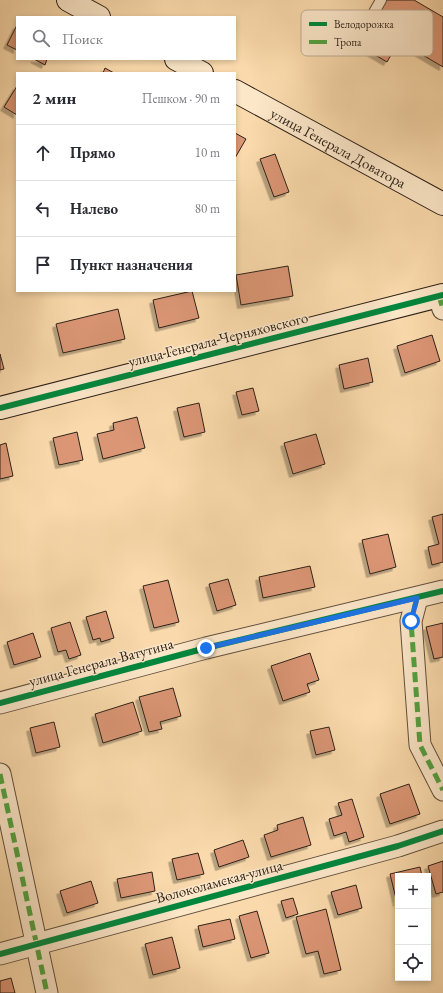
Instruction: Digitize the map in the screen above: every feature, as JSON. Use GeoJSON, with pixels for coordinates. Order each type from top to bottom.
{"type":"FeatureCollection","features":[{"type":"Feature","properties":{"kind":"street"},"geometry":{"type":"LineString","coordinates":[[68,0],[97,16]]}},
{"type":"Feature","properties":{"kind":"street"},"geometry":{"type":"LineString","coordinates":[[178,60],[200,72]]}},
{"type":"Feature","properties":{"kind":"street","name":"улица Генерала Доватора"},"geometry":{"type":"LineString","coordinates":[[236,92],[443,204]]}},
{"type":"Feature","properties":{"kind":"street","name":"улица Генерала Черняховского"},"geometry":{"type":"LineString","coordinates":[[0,408],[442,300]]}},
{"type":"Feature","properties":{"kind":"street","name":"улица Генерала Ватутина"},"geometry":{"type":"LineString","coordinates":[[0,703],[206,648],[443,591]]}},
{"type":"Feature","properties":{"kind":"street"},"geometry":{"type":"LineString","coordinates":[[417,598],[411,621],[420,745],[443,790]]}},
{"type":"Feature","properties":{"kind":"street"},"geometry":{"type":"LineString","coordinates":[[0,774],[47,993]]}},
{"type":"Feature","properties":{"kind":"street","name":"Волоколамская улица"},"geometry":{"type":"LineString","coordinates":[[0,954],[398,846],[443,831]]}},
{"type":"Feature","properties":{"kind":"lane"},"geometry":{"type":"LineString","coordinates":[[375,10],[381,0]]}},
{"type":"Feature","properties":{"kind":"building"},"geometry":{"type":"Polygon","coordinates":[[[386,0],[414,0],[431,10],[380,10],[386,0]]]}},
{"type":"Feature","properties":{"kind":"building"},"geometry":{"type":"Polygon","coordinates":[[[433,11],[443,17],[443,67],[424,56],[433,56],[433,11]]]}},
{"type":"Feature","properties":{"kind":"building"},"geometry":{"type":"Polygon","coordinates":[[[16,27],[16,50],[7,45],[16,27]]]}},
{"type":"Feature","properties":{"kind":"building"},"geometry":{"type":"Polygon","coordinates":[[[377,56],[390,56],[387,62],[377,56]]]}},
{"type":"Feature","properties":{"kind":"building"},"geometry":{"type":"Polygon","coordinates":[[[36,60],[47,60],[45,65],[36,60]]]}},
{"type":"Feature","properties":{"kind":"building"},"geometry":{"type":"Polygon","coordinates":[[[105,68],[112,72],[103,72],[105,68]]]}},
{"type":"Feature","properties":{"kind":"building"},"geometry":{"type":"Polygon","coordinates":[[[16,88],[16,114],[4,107],[16,88]]]}},
{"type":"Feature","properties":{"kind":"building"},"geometry":{"type":"Polygon","coordinates":[[[236,134],[246,139],[236,156],[236,134]]]}},
{"type":"Feature","properties":{"kind":"building"},"geometry":{"type":"Polygon","coordinates":[[[275,154],[289,192],[274,197],[260,159],[275,154]]]}},
{"type":"Feature","properties":{"kind":"building"},"geometry":{"type":"Polygon","coordinates":[[[288,266],[293,296],[241,305],[236,275],[288,266]]]}},
{"type":"Feature","properties":{"kind":"building"},"geometry":{"type":"Polygon","coordinates":[[[192,292],[199,318],[159,328],[153,300],[192,292]]]}},
{"type":"Feature","properties":{"kind":"building"},"geometry":{"type":"Polygon","coordinates":[[[118,309],[125,339],[63,353],[56,324],[118,309]]]}},
{"type":"Feature","properties":{"kind":"building"},"geometry":{"type":"Polygon","coordinates":[[[432,335],[440,361],[405,373],[397,346],[432,335]]]}},
{"type":"Feature","properties":{"kind":"building"},"geometry":{"type":"Polygon","coordinates":[[[0,354],[4,369],[0,370],[0,354]]]}},
{"type":"Feature","properties":{"kind":"building"},"geometry":{"type":"Polygon","coordinates":[[[368,358],[373,382],[344,389],[339,365],[368,358]]]}},
{"type":"Feature","properties":{"kind":"building"},"geometry":{"type":"Polygon","coordinates":[[[253,388],[259,411],[242,415],[236,392],[253,388]]]}},
{"type":"Feature","properties":{"kind":"building"},"geometry":{"type":"Polygon","coordinates":[[[199,403],[205,432],[184,437],[177,408],[199,403]]]}},
{"type":"Feature","properties":{"kind":"building"},"geometry":{"type":"Polygon","coordinates":[[[137,417],[145,448],[103,459],[97,434],[114,430],[113,423],[137,417]]]}},
{"type":"Feature","properties":{"kind":"building"},"geometry":{"type":"Polygon","coordinates":[[[77,432],[83,460],[59,465],[53,438],[77,432]]]}},
{"type":"Feature","properties":{"kind":"building"},"geometry":{"type":"Polygon","coordinates":[[[316,434],[325,464],[293,474],[284,443],[316,434]]]}},
{"type":"Feature","properties":{"kind":"building"},"geometry":{"type":"Polygon","coordinates":[[[6,443],[13,476],[0,479],[0,445],[6,443]]]}},
{"type":"Feature","properties":{"kind":"building"},"geometry":{"type":"Polygon","coordinates":[[[443,514],[443,562],[432,565],[428,547],[439,544],[432,517],[443,514]]]}},
{"type":"Feature","properties":{"kind":"building"},"geometry":{"type":"Polygon","coordinates":[[[388,534],[396,567],[370,574],[362,540],[388,534]]]}},
{"type":"Feature","properties":{"kind":"building"},"geometry":{"type":"Polygon","coordinates":[[[310,566],[315,587],[263,598],[259,577],[310,566]]]}},
{"type":"Feature","properties":{"kind":"building"},"geometry":{"type":"Polygon","coordinates":[[[228,579],[236,605],[217,611],[209,584],[228,579]]]}},
{"type":"Feature","properties":{"kind":"building"},"geometry":{"type":"Polygon","coordinates":[[[168,580],[179,622],[154,628],[143,586],[168,580]]]}},
{"type":"Feature","properties":{"kind":"building"},"geometry":{"type":"Polygon","coordinates":[[[106,611],[114,638],[101,642],[100,638],[93,640],[86,617],[106,611]]]}},
{"type":"Feature","properties":{"kind":"building"},"geometry":{"type":"Polygon","coordinates":[[[70,622],[81,655],[69,659],[66,650],[58,652],[51,628],[70,622]]]}},
{"type":"Feature","properties":{"kind":"building"},"geometry":{"type":"Polygon","coordinates":[[[443,623],[443,657],[434,659],[426,627],[443,623]]]}},
{"type":"Feature","properties":{"kind":"building"},"geometry":{"type":"Polygon","coordinates":[[[33,633],[41,657],[14,665],[7,642],[33,633]]]}},
{"type":"Feature","properties":{"kind":"building"},"geometry":{"type":"Polygon","coordinates":[[[310,653],[319,680],[307,684],[310,692],[283,701],[271,666],[310,653]]]}},
{"type":"Feature","properties":{"kind":"building"},"geometry":{"type":"Polygon","coordinates":[[[173,688],[181,716],[160,722],[162,729],[149,732],[139,697],[173,688]]]}},
{"type":"Feature","properties":{"kind":"building"},"geometry":{"type":"Polygon","coordinates":[[[133,702],[142,731],[103,743],[95,714],[133,702]]]}},
{"type":"Feature","properties":{"kind":"building"},"geometry":{"type":"Polygon","coordinates":[[[54,722],[60,747],[36,753],[30,728],[54,722]]]}},
{"type":"Feature","properties":{"kind":"building"},"geometry":{"type":"Polygon","coordinates":[[[329,727],[335,750],[316,755],[310,731],[329,727]]]}},
{"type":"Feature","properties":{"kind":"building"},"geometry":{"type":"Polygon","coordinates":[[[409,784],[420,814],[390,824],[380,794],[409,784]]]}},
{"type":"Feature","properties":{"kind":"building"},"geometry":{"type":"Polygon","coordinates":[[[352,799],[364,837],[349,842],[346,832],[334,836],[329,819],[342,815],[338,803],[352,799]]]}},
{"type":"Feature","properties":{"kind":"building"},"geometry":{"type":"Polygon","coordinates":[[[303,817],[311,845],[271,857],[264,835],[278,830],[277,825],[303,817]]]}},
{"type":"Feature","properties":{"kind":"building"},"geometry":{"type":"Polygon","coordinates":[[[243,840],[249,857],[219,867],[214,850],[243,840]]]}},
{"type":"Feature","properties":{"kind":"building"},"geometry":{"type":"Polygon","coordinates":[[[198,853],[204,874],[177,880],[172,859],[198,853]]]}},
{"type":"Feature","properties":{"kind":"building"},"geometry":{"type":"Polygon","coordinates":[[[443,861],[443,892],[436,894],[428,866],[443,861]]]}},
{"type":"Feature","properties":{"kind":"building"},"geometry":{"type":"Polygon","coordinates":[[[420,867],[421,873],[395,873],[395,895],[390,874],[420,867]]]}},
{"type":"Feature","properties":{"kind":"building"},"geometry":{"type":"Polygon","coordinates":[[[152,872],[155,891],[121,898],[117,879],[152,872]]]}},
{"type":"Feature","properties":{"kind":"building"},"geometry":{"type":"Polygon","coordinates":[[[91,881],[98,903],[67,913],[60,891],[91,881]]]}},
{"type":"Feature","properties":{"kind":"building"},"geometry":{"type":"Polygon","coordinates":[[[356,885],[362,908],[338,915],[331,892],[356,885]]]}},
{"type":"Feature","properties":{"kind":"building"},"geometry":{"type":"Polygon","coordinates":[[[293,898],[298,914],[286,918],[281,901],[293,898]]]}},
{"type":"Feature","properties":{"kind":"building"},"geometry":{"type":"Polygon","coordinates":[[[326,909],[341,970],[324,974],[318,951],[306,954],[296,917],[326,909]]]}},
{"type":"Feature","properties":{"kind":"building"},"geometry":{"type":"Polygon","coordinates":[[[257,911],[269,953],[251,958],[239,916],[257,911]]]}},
{"type":"Feature","properties":{"kind":"building"},"geometry":{"type":"Polygon","coordinates":[[[230,919],[235,939],[203,947],[198,926],[230,919]]]}},
{"type":"Feature","properties":{"kind":"building"},"geometry":{"type":"Polygon","coordinates":[[[172,937],[180,968],[153,975],[145,944],[172,937]]]}},
{"type":"Feature","properties":{"kind":"building"},"geometry":{"type":"Polygon","coordinates":[[[11,978],[15,993],[0,993],[0,981],[11,978]]]}},
{"type":"Feature","properties":{"kind":"marked path"},"geometry":{"type":"LineString","coordinates":[[439,296],[443,309]]}},
{"type":"Feature","properties":{"kind":"marked path"},"geometry":{"type":"LineString","coordinates":[[417,598],[411,621],[420,745],[443,790]]}},
{"type":"Feature","properties":{"kind":"marked path"},"geometry":{"type":"LineString","coordinates":[[0,774],[47,993]]}},
{"type":"Feature","properties":{"kind":"cycle path"},"geometry":{"type":"LineString","coordinates":[[0,408],[443,295]]}},
{"type":"Feature","properties":{"kind":"cycle path"},"geometry":{"type":"LineString","coordinates":[[0,703],[206,648],[443,591]]}},
{"type":"Feature","properties":{"kind":"cycle path"},"geometry":{"type":"LineString","coordinates":[[0,954],[398,846],[443,831]]}},
{"type":"Feature","properties":{"kind":"route"},"geometry":{"type":"LineString","coordinates":[[206,648],[417,598],[411,621]]}}]}
